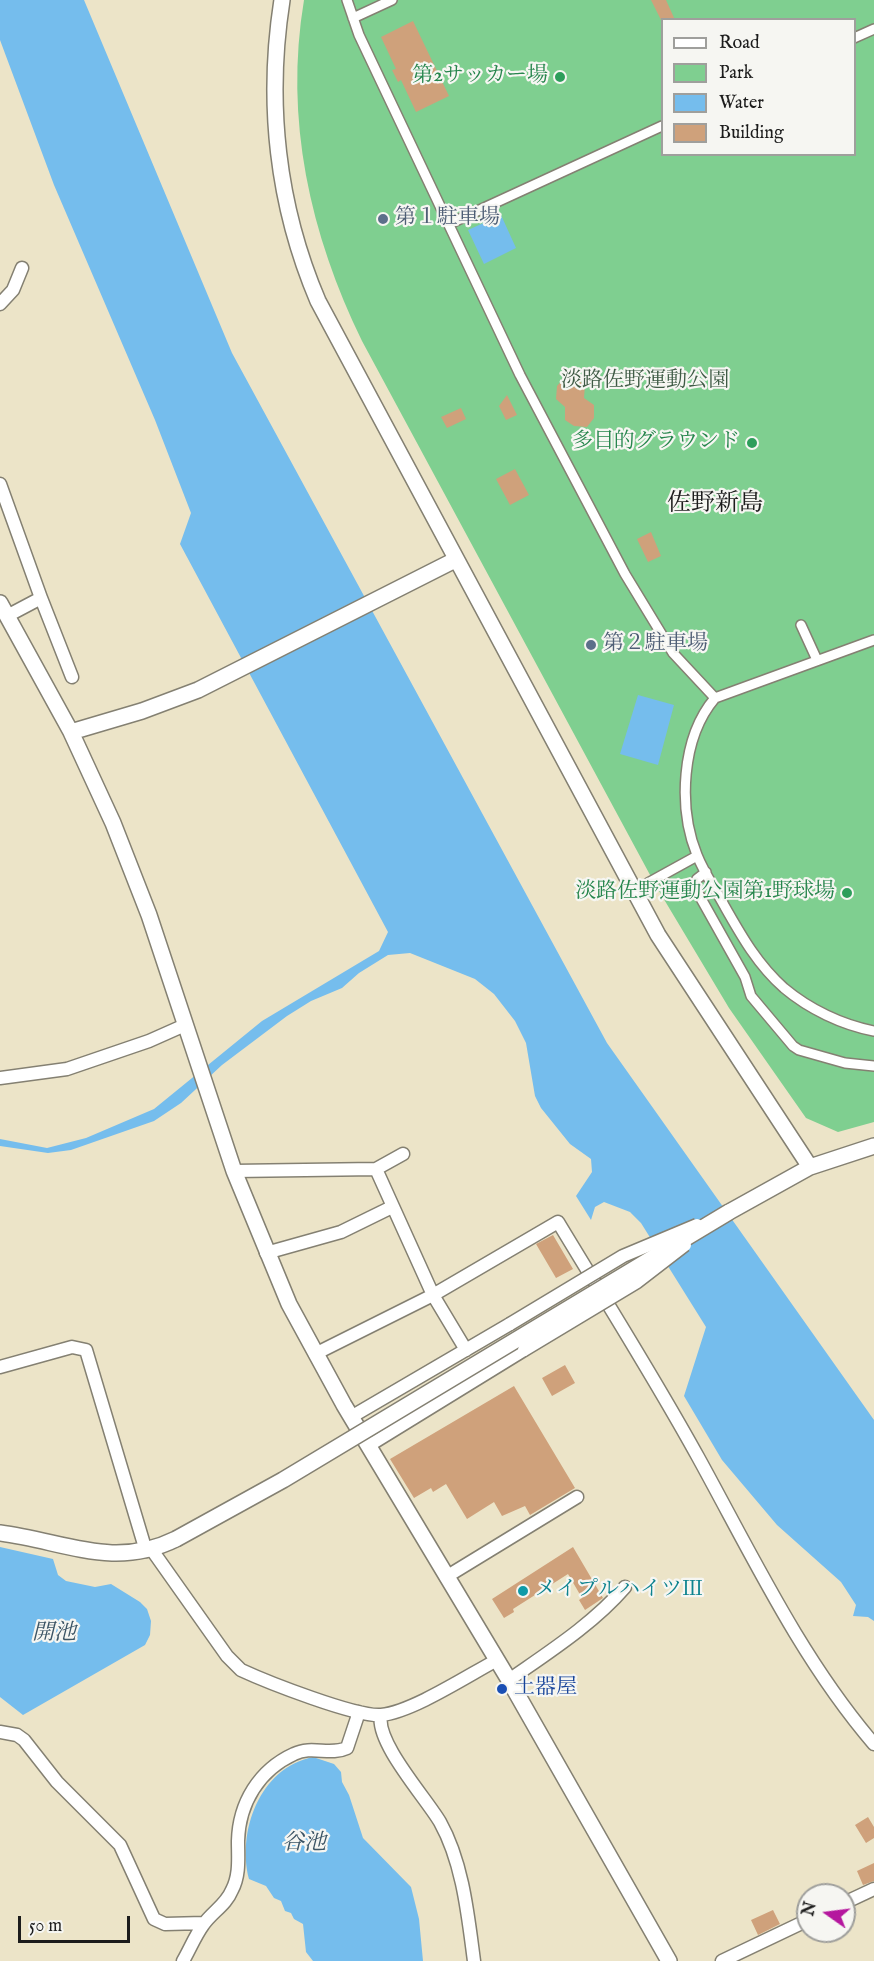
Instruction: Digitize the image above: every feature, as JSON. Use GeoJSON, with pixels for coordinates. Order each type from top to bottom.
{"type":"FeatureCollection","features":[{"type":"Feature","properties":{"kind":"street"},"geometry":{"type":"LineString","coordinates":[[282,0],[274,55],[279,163],[297,246],[318,301],[337,341],[658,935],[709,1017],[810,1167]]}},
{"type":"Feature","properties":{"kind":"street"},"geometry":{"type":"LineString","coordinates":[[347,0],[353,18],[520,375],[625,573],[673,653],[715,698]]}},
{"type":"Feature","properties":{"kind":"street"},"geometry":{"type":"LineString","coordinates":[[353,18],[392,0]]}},
{"type":"Feature","properties":{"kind":"street"},"geometry":{"type":"LineString","coordinates":[[856,37],[874,28]]}},
{"type":"Feature","properties":{"kind":"street"},"geometry":{"type":"LineString","coordinates":[[449,224],[661,127]]}},
{"type":"Feature","properties":{"kind":"street"},"geometry":{"type":"LineString","coordinates":[[0,304],[13,290],[21,268]]}},
{"type":"Feature","properties":{"kind":"street"},"geometry":{"type":"LineString","coordinates":[[0,484],[72,677]]}},
{"type":"Feature","properties":{"kind":"street"},"geometry":{"type":"LineString","coordinates":[[71,732],[159,706],[244,667],[455,560]]}},
{"type":"Feature","properties":{"kind":"street"},"geometry":{"type":"LineString","coordinates":[[41,598],[3,609],[71,732],[131,869],[234,1171],[266,1253],[315,1354],[509,1680],[669,1961]]}},
{"type":"Feature","properties":{"kind":"street"},"geometry":{"type":"LineString","coordinates":[[801,624],[817,660]]}},
{"type":"Feature","properties":{"kind":"street"},"geometry":{"type":"LineString","coordinates":[[874,640],[715,698],[707,707],[695,735],[686,774],[688,817],[697,856],[743,940],[773,977],[798,999],[828,1016],[874,1031]]}},
{"type":"Feature","properties":{"kind":"street"},"geometry":{"type":"LineString","coordinates":[[648,882],[697,856]]}},
{"type":"Feature","properties":{"kind":"street"},"geometry":{"type":"LineString","coordinates":[[706,872],[697,879],[694,886],[745,977],[751,996],[788,1041],[799,1050],[846,1063],[874,1066]]}},
{"type":"Feature","properties":{"kind":"street"},"geometry":{"type":"LineString","coordinates":[[0,1078],[67,1069],[149,1041],[185,1024]]}},
{"type":"Feature","properties":{"kind":"street"},"geometry":{"type":"LineString","coordinates":[[0,1533],[101,1554],[149,1551],[176,1539],[283,1480],[729,1212],[810,1167],[874,1146]]}},
{"type":"Feature","properties":{"kind":"street"},"geometry":{"type":"LineString","coordinates":[[234,1171],[375,1169],[403,1154]]}},
{"type":"Feature","properties":{"kind":"street"},"geometry":{"type":"LineString","coordinates":[[375,1169],[433,1296],[466,1350]]}},
{"type":"Feature","properties":{"kind":"street"},"geometry":{"type":"LineString","coordinates":[[266,1253],[341,1232],[392,1207]]}},
{"type":"Feature","properties":{"kind":"street"},"geometry":{"type":"LineString","coordinates":[[351,1417],[624,1256],[729,1212]]}},
{"type":"Feature","properties":{"kind":"street"},"geometry":{"type":"LineString","coordinates":[[368,1446],[637,1282],[729,1212]]}},
{"type":"Feature","properties":{"kind":"street"},"geometry":{"type":"LineString","coordinates":[[315,1354],[433,1296],[558,1222],[666,1399],[799,1639],[847,1712],[874,1744]]}},
{"type":"Feature","properties":{"kind":"street"},"geometry":{"type":"LineString","coordinates":[[0,1367],[72,1347],[86,1350],[149,1551],[227,1656],[241,1670],[359,1712],[381,1715],[403,1709],[497,1660]]}},
{"type":"Feature","properties":{"kind":"street"},"geometry":{"type":"LineString","coordinates":[[446,1577],[577,1497]]}},
{"type":"Feature","properties":{"kind":"street"},"geometry":{"type":"LineString","coordinates":[[509,1680],[558,1645],[614,1600],[625,1587]]}},
{"type":"Feature","properties":{"kind":"street"},"geometry":{"type":"LineString","coordinates":[[183,1961],[204,1923],[229,1897],[235,1885],[240,1817],[254,1788],[271,1770],[293,1754],[313,1749],[333,1752],[347,1748],[359,1712]]}},
{"type":"Feature","properties":{"kind":"street"},"geometry":{"type":"LineString","coordinates":[[381,1715],[379,1721],[386,1740],[440,1822],[446,1837],[464,1896],[474,1961]]}},
{"type":"Feature","properties":{"kind":"street"},"geometry":{"type":"LineString","coordinates":[[0,1732],[17,1735],[24,1740],[57,1782],[120,1845],[154,1919],[165,1924],[204,1923]]}},
{"type":"Feature","properties":{"kind":"street"},"geometry":{"type":"LineString","coordinates":[[856,1897],[874,1889]]}},
{"type":"Feature","properties":{"kind":"street"},"geometry":{"type":"LineString","coordinates":[[722,1961],[796,1926]]}},
{"type":"Feature","properties":{"kind":"green space","name":"淡路佐野運動公園"},"geometry":{"type":"Polygon","coordinates":[[[304,0],[874,0],[874,1122],[838,1132],[806,1118],[729,1008],[656,886],[362,341],[344,301],[328,259],[306,175],[297,88],[304,0]]]}},
{"type":"Feature","properties":{"kind":"water"},"geometry":{"type":"Polygon","coordinates":[[[0,0],[84,0],[232,353],[607,1043],[874,1420],[874,1621],[868,1617],[853,1616],[856,1605],[841,1582],[777,1525],[722,1460],[684,1396],[706,1327],[641,1223],[630,1212],[604,1202],[595,1207],[591,1220],[576,1196],[592,1172],[591,1159],[570,1144],[541,1108],[535,1096],[526,1043],[515,1021],[494,994],[475,979],[410,953],[388,955],[359,973],[342,988],[311,1001],[287,1016],[222,1065],[181,1103],[154,1121],[71,1150],[48,1153],[0,1146],[0,1139],[47,1148],[86,1138],[154,1109],[262,1021],[379,951],[388,932],[180,544],[191,513],[155,420],[54,185],[0,40],[0,0]]]}},
{"type":"Feature","properties":{"kind":"water"},"geometry":{"type":"Polygon","coordinates":[[[501,215],[516,248],[484,264],[468,230],[501,215]]]}},
{"type":"Feature","properties":{"kind":"water"},"geometry":{"type":"Polygon","coordinates":[[[638,695],[674,705],[658,765],[620,754],[638,695]]]}},
{"type":"Feature","properties":{"kind":"water","name":"開池"},"geometry":{"type":"Polygon","coordinates":[[[0,1547],[53,1559],[58,1575],[66,1581],[95,1587],[111,1584],[140,1602],[147,1609],[151,1621],[150,1635],[145,1645],[23,1715],[0,1697],[0,1547]]]}},
{"type":"Feature","properties":{"kind":"water","name":"谷池"},"geometry":{"type":"Polygon","coordinates":[[[313,1757],[334,1764],[341,1772],[342,1782],[349,1795],[363,1838],[411,1887],[419,1919],[423,1961],[313,1961],[306,1952],[303,1924],[294,1919],[291,1913],[285,1911],[281,1901],[274,1898],[266,1886],[249,1879],[246,1842],[256,1805],[266,1788],[279,1774],[294,1763],[313,1757]]]}},
{"type":"Feature","properties":{"kind":"building"},"geometry":{"type":"Polygon","coordinates":[[[651,0],[666,0],[674,18],[661,18],[661,20],[651,0]]]}},
{"type":"Feature","properties":{"kind":"building"},"geometry":{"type":"Polygon","coordinates":[[[413,21],[449,96],[416,112],[401,80],[398,82],[392,70],[396,69],[381,37],[413,21]]]}},
{"type":"Feature","properties":{"kind":"building"},"geometry":{"type":"Polygon","coordinates":[[[564,378],[576,379],[585,385],[584,398],[594,405],[594,418],[587,427],[574,426],[565,420],[565,407],[556,399],[557,386],[564,378]]]}},
{"type":"Feature","properties":{"kind":"building"},"geometry":{"type":"Polygon","coordinates":[[[507,395],[517,415],[506,420],[499,406],[507,395]]]}},
{"type":"Feature","properties":{"kind":"building"},"geometry":{"type":"Polygon","coordinates":[[[461,408],[466,419],[447,428],[441,417],[461,408]]]}},
{"type":"Feature","properties":{"kind":"building"},"geometry":{"type":"Polygon","coordinates":[[[515,469],[529,495],[510,505],[496,479],[515,469]]]}},
{"type":"Feature","properties":{"kind":"building"},"geometry":{"type":"Polygon","coordinates":[[[651,532],[661,556],[648,562],[637,539],[651,532]]]}},
{"type":"Feature","properties":{"kind":"building"},"geometry":{"type":"Polygon","coordinates":[[[553,1235],[573,1269],[556,1278],[536,1244],[553,1235]]]}},
{"type":"Feature","properties":{"kind":"building"},"geometry":{"type":"Polygon","coordinates":[[[565,1365],[575,1383],[552,1396],[542,1378],[565,1365]]]}},
{"type":"Feature","properties":{"kind":"building"},"geometry":{"type":"Polygon","coordinates":[[[514,1386],[575,1488],[530,1515],[525,1506],[502,1516],[494,1502],[467,1519],[446,1484],[433,1492],[431,1488],[414,1498],[390,1459],[514,1386]]]}},
{"type":"Feature","properties":{"kind":"building"},"geometry":{"type":"Polygon","coordinates":[[[573,1547],[603,1598],[585,1610],[579,1600],[582,1598],[568,1574],[513,1609],[514,1612],[504,1618],[492,1599],[573,1547]]]}},
{"type":"Feature","properties":{"kind":"building"},"geometry":{"type":"Polygon","coordinates":[[[868,1817],[874,1827],[874,1838],[866,1843],[855,1825],[868,1817]]]}},
{"type":"Feature","properties":{"kind":"building"},"geometry":{"type":"Polygon","coordinates":[[[874,1863],[874,1881],[863,1885],[857,1871],[874,1863]]]}},
{"type":"Feature","properties":{"kind":"building"},"geometry":{"type":"Polygon","coordinates":[[[773,1910],[780,1924],[758,1935],[751,1920],[773,1910]]]}},
{"type":"Feature","properties":{"kind":"place","name":"第2サッカー場"},"geometry":{"type":"Point","coordinates":[560,77]}},
{"type":"Feature","properties":{"kind":"place","name":"第１駐車場"},"geometry":{"type":"Point","coordinates":[383,219]}},
{"type":"Feature","properties":{"kind":"place","name":"多目的グラウンド"},"geometry":{"type":"Point","coordinates":[752,443]}},
{"type":"Feature","properties":{"kind":"place","name":"第２駐車場"},"geometry":{"type":"Point","coordinates":[591,645]}},
{"type":"Feature","properties":{"kind":"place","name":"淡路佐野運動公園第1野球場"},"geometry":{"type":"Point","coordinates":[847,893]}},
{"type":"Feature","properties":{"kind":"place","name":"メイプルハイツⅢ"},"geometry":{"type":"Point","coordinates":[523,1591]}},
{"type":"Feature","properties":{"kind":"place","name":"土器屋"},"geometry":{"type":"Point","coordinates":[502,1689]}},
{"type":"Feature","properties":{"kind":"district","name":"佐野新島"},"geometry":{"type":"Point","coordinates":[715,505]}}]}
